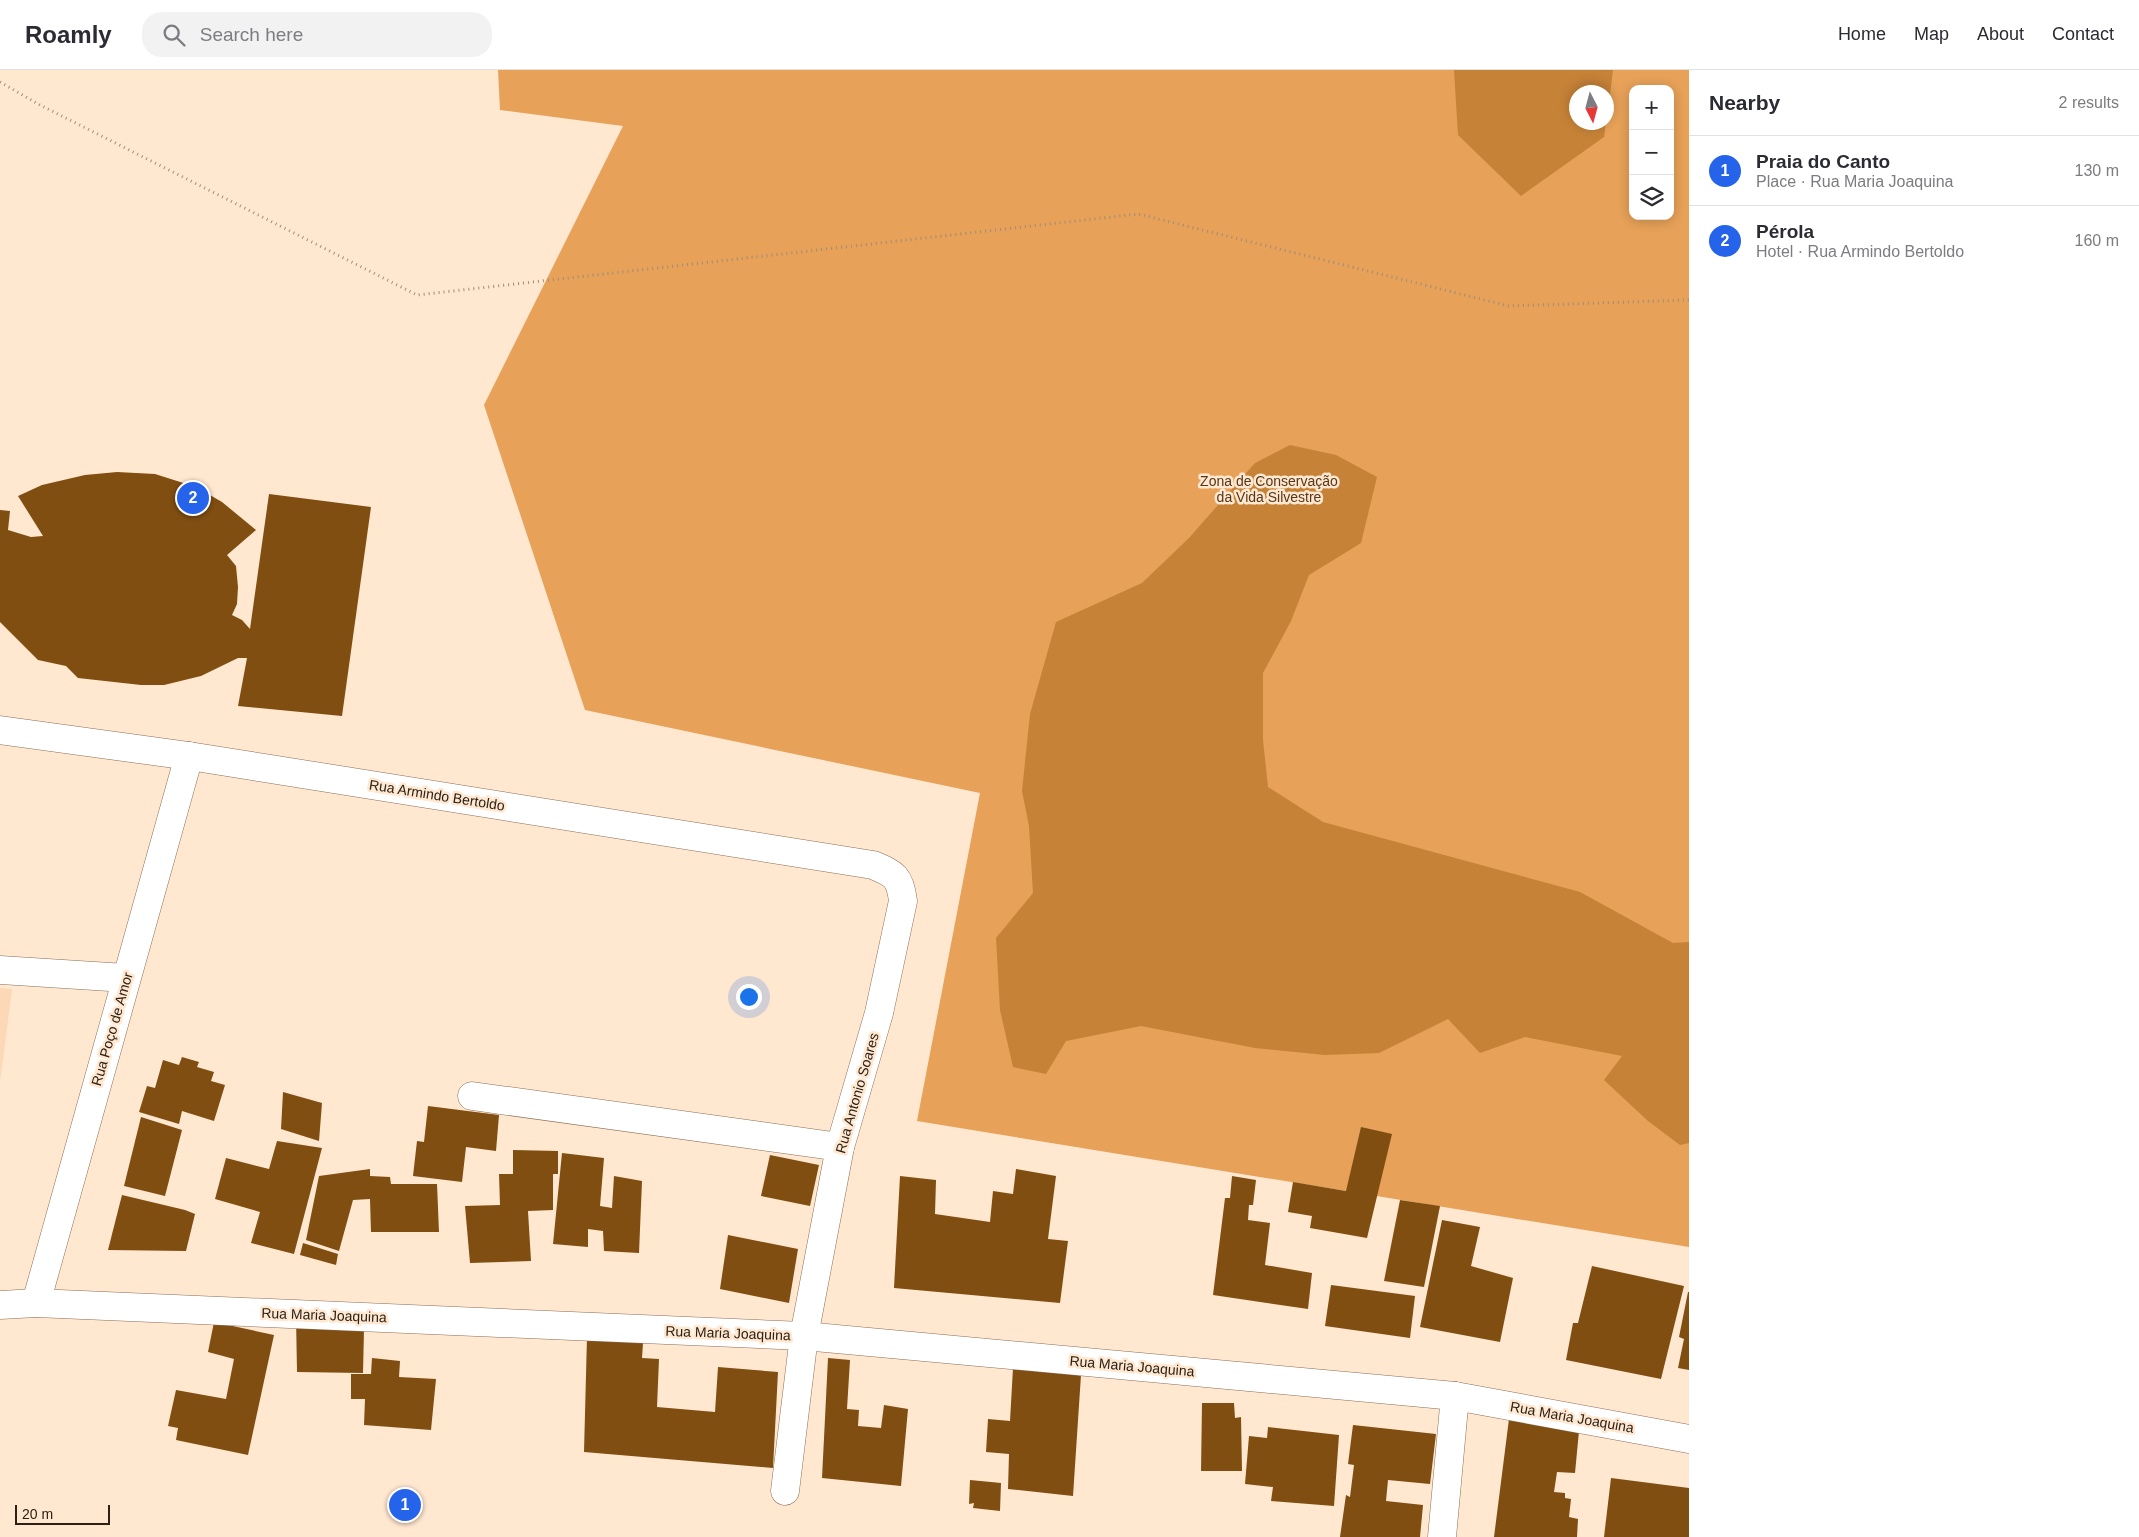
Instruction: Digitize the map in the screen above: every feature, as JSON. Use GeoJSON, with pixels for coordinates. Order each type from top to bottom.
{"type":"FeatureCollection","features":[{"type":"Feature","properties":{"kind":"street","name":"Rua Armindo Bertoldo"},"geometry":{"type":"LineString","coordinates":[[0,730],[189,756],[873,865]]}},
{"type":"Feature","properties":{"kind":"street","name":"Rua Poço de Amor"},"geometry":{"type":"LineString","coordinates":[[36,1303],[189,756]]}},
{"type":"Feature","properties":{"kind":"street","name":"Rua Antonio Soares"},"geometry":{"type":"LineString","coordinates":[[784,1491],[804,1336],[840,1147],[879,1013],[903,901],[901,885],[894,874],[873,865]]}},
{"type":"Feature","properties":{"kind":"street"},"geometry":{"type":"LineString","coordinates":[[0,970],[126,978]]}},
{"type":"Feature","properties":{"kind":"street"},"geometry":{"type":"LineString","coordinates":[[472,1096],[840,1147]]}},
{"type":"Feature","properties":{"kind":"street","name":"Rua Maria Joaquina"},"geometry":{"type":"LineString","coordinates":[[0,1305],[36,1303],[804,1336],[1455,1396],[1689,1439]]}},
{"type":"Feature","properties":{"kind":"street"},"geometry":{"type":"LineString","coordinates":[[1442,1537],[1455,1396]]}},
{"type":"Feature","properties":{"kind":"path"},"geometry":{"type":"LineString","coordinates":[[0,82],[49,110],[417,295],[1138,214],[1509,306],[1689,300]]}},
{"type":"Feature","properties":{"kind":"shaded area"},"geometry":{"type":"Polygon","coordinates":[[[1454,70],[1613,70],[1611,85],[1569,85],[1569,130],[1605,130],[1604,137],[1521,196],[1458,135],[1454,70]]]}},
{"type":"Feature","properties":{"kind":"shaded area"},"geometry":{"type":"Polygon","coordinates":[[[1290,445],[1336,455],[1377,477],[1361,543],[1309,575],[1291,621],[1263,673],[1263,740],[1268,787],[1323,822],[1580,892],[1673,943],[1689,942],[1689,1143],[1680,1145],[1648,1121],[1604,1080],[1622,1056],[1525,1037],[1480,1053],[1448,1019],[1379,1053],[1325,1055],[1255,1048],[1141,1026],[1066,1041],[1046,1074],[1013,1067],[1000,1010],[996,938],[1033,893],[1029,826],[1022,791],[1030,714],[1056,622],[1142,583],[1189,538],[1255,463],[1290,445]]]}},
{"type":"Feature","properties":{"kind":"shaded area"},"geometry":{"type":"Polygon","coordinates":[[[0,988],[12,989],[0,1082],[0,988]]]}},
{"type":"Feature","properties":{"kind":"green space","name":"Zona de Conservação da Vida Silvestre"},"geometry":{"type":"Polygon","coordinates":[[[498,70],[1689,70],[1689,1247],[917,1121],[980,793],[585,710],[484,405],[623,126],[500,110],[498,70]]]}},
{"type":"Feature","properties":{"kind":"building"},"geometry":{"type":"Polygon","coordinates":[[[117,472],[155,474],[196,487],[222,502],[256,530],[227,555],[236,566],[238,587],[237,604],[232,615],[242,620],[250,629],[269,494],[371,507],[342,716],[238,706],[247,658],[238,658],[201,676],[164,685],[141,685],[78,678],[66,666],[38,660],[0,622],[0,510],[10,511],[8,530],[31,537],[43,536],[18,496],[42,485],[85,475],[117,472]]]}},
{"type":"Feature","properties":{"kind":"building"},"geometry":{"type":"Polygon","coordinates":[[[182,1057],[199,1062],[197,1067],[214,1072],[211,1081],[225,1085],[214,1121],[182,1111],[179,1124],[139,1112],[147,1086],[155,1088],[163,1060],[179,1065],[182,1057]]]}},
{"type":"Feature","properties":{"kind":"building"},"geometry":{"type":"Polygon","coordinates":[[[283,1092],[322,1103],[319,1141],[281,1129],[283,1092]]]}},
{"type":"Feature","properties":{"kind":"building"},"geometry":{"type":"Polygon","coordinates":[[[428,1106],[499,1115],[496,1151],[466,1147],[462,1182],[413,1176],[417,1141],[424,1142],[428,1106]]]}},
{"type":"Feature","properties":{"kind":"building"},"geometry":{"type":"Polygon","coordinates":[[[141,1117],[182,1130],[165,1196],[124,1186],[141,1117]]]}},
{"type":"Feature","properties":{"kind":"building"},"geometry":{"type":"Polygon","coordinates":[[[1361,1127],[1392,1134],[1367,1238],[1310,1228],[1312,1216],[1288,1212],[1293,1182],[1346,1191],[1361,1127]]]}},
{"type":"Feature","properties":{"kind":"building"},"geometry":{"type":"Polygon","coordinates":[[[277,1141],[322,1148],[294,1254],[251,1243],[260,1212],[215,1199],[226,1158],[269,1169],[277,1141]]]}},
{"type":"Feature","properties":{"kind":"building"},"geometry":{"type":"Polygon","coordinates":[[[513,1150],[558,1151],[558,1174],[553,1174],[553,1210],[528,1211],[531,1261],[470,1263],[465,1206],[500,1205],[499,1174],[513,1174],[513,1150]]]}},
{"type":"Feature","properties":{"kind":"building"},"geometry":{"type":"Polygon","coordinates":[[[562,1153],[604,1158],[600,1206],[612,1208],[614,1176],[642,1181],[639,1253],[604,1251],[603,1231],[588,1229],[588,1247],[553,1244],[562,1153]]]}},
{"type":"Feature","properties":{"kind":"building"},"geometry":{"type":"Polygon","coordinates":[[[770,1155],[819,1165],[810,1206],[761,1196],[770,1155]]]}},
{"type":"Feature","properties":{"kind":"building"},"geometry":{"type":"Polygon","coordinates":[[[370,1169],[370,1176],[390,1177],[391,1184],[437,1184],[439,1232],[371,1232],[370,1199],[353,1200],[339,1251],[306,1240],[319,1176],[370,1169]]]}},
{"type":"Feature","properties":{"kind":"building"},"geometry":{"type":"Polygon","coordinates":[[[1016,1169],[1056,1176],[1048,1239],[1068,1241],[1060,1303],[894,1288],[900,1176],[936,1180],[935,1214],[990,1222],[993,1191],[1013,1194],[1016,1169]]]}},
{"type":"Feature","properties":{"kind":"building"},"geometry":{"type":"Polygon","coordinates":[[[1232,1176],[1256,1180],[1253,1205],[1249,1205],[1248,1220],[1270,1223],[1265,1265],[1312,1273],[1308,1309],[1213,1295],[1225,1198],[1230,1198],[1232,1176]]]}},
{"type":"Feature","properties":{"kind":"building"},"geometry":{"type":"Polygon","coordinates":[[[122,1195],[195,1214],[186,1251],[108,1250],[122,1195]]]}},
{"type":"Feature","properties":{"kind":"building"},"geometry":{"type":"Polygon","coordinates":[[[1400,1200],[1440,1206],[1424,1287],[1384,1281],[1400,1200]]]}},
{"type":"Feature","properties":{"kind":"building"},"geometry":{"type":"Polygon","coordinates":[[[1442,1220],[1480,1227],[1471,1266],[1513,1278],[1500,1342],[1420,1327],[1442,1220]]]}},
{"type":"Feature","properties":{"kind":"building"},"geometry":{"type":"Polygon","coordinates":[[[728,1235],[798,1249],[789,1303],[720,1289],[728,1235]]]}},
{"type":"Feature","properties":{"kind":"building"},"geometry":{"type":"Polygon","coordinates":[[[303,1243],[338,1254],[336,1265],[300,1255],[303,1243]]]}},
{"type":"Feature","properties":{"kind":"building"},"geometry":{"type":"Polygon","coordinates":[[[1592,1266],[1684,1286],[1661,1379],[1566,1360],[1573,1323],[1578,1323],[1592,1266]]]}},
{"type":"Feature","properties":{"kind":"building"},"geometry":{"type":"Polygon","coordinates":[[[1331,1285],[1415,1296],[1410,1338],[1325,1326],[1331,1285]]]}},
{"type":"Feature","properties":{"kind":"building"},"geometry":{"type":"Polygon","coordinates":[[[1688,1292],[1689,1370],[1678,1368],[1684,1339],[1679,1337],[1688,1292]]]}},
{"type":"Feature","properties":{"kind":"building"},"geometry":{"type":"Polygon","coordinates":[[[296,1316],[364,1329],[363,1373],[297,1372],[296,1316]]]}},
{"type":"Feature","properties":{"kind":"building"},"geometry":{"type":"Polygon","coordinates":[[[214,1322],[274,1335],[248,1455],[176,1440],[178,1428],[168,1426],[176,1390],[226,1399],[234,1359],[208,1352],[214,1322]]]}},
{"type":"Feature","properties":{"kind":"building"},"geometry":{"type":"Polygon","coordinates":[[[587,1337],[643,1343],[642,1358],[659,1359],[657,1407],[715,1412],[718,1367],[778,1372],[773,1468],[584,1452],[587,1337]]]}},
{"type":"Feature","properties":{"kind":"building"},"geometry":{"type":"Polygon","coordinates":[[[372,1358],[400,1361],[399,1377],[436,1379],[431,1430],[364,1425],[365,1399],[351,1399],[351,1374],[371,1374],[372,1358]]]}},
{"type":"Feature","properties":{"kind":"building"},"geometry":{"type":"Polygon","coordinates":[[[828,1358],[850,1360],[847,1409],[859,1410],[858,1426],[881,1428],[884,1405],[908,1409],[901,1486],[822,1478],[828,1358]]]}},
{"type":"Feature","properties":{"kind":"building"},"geometry":{"type":"Polygon","coordinates":[[[1013,1368],[1081,1375],[1073,1496],[1008,1489],[1009,1454],[986,1452],[988,1419],[1010,1421],[1013,1368]]]}},
{"type":"Feature","properties":{"kind":"building"},"geometry":{"type":"Polygon","coordinates":[[[1202,1403],[1234,1403],[1235,1418],[1241,1417],[1242,1471],[1201,1471],[1202,1403]]]}},
{"type":"Feature","properties":{"kind":"building"},"geometry":{"type":"Polygon","coordinates":[[[1509,1419],[1579,1431],[1575,1473],[1557,1472],[1554,1492],[1565,1493],[1565,1498],[1571,1499],[1569,1517],[1578,1519],[1577,1537],[1494,1537],[1509,1419]]]}},
{"type":"Feature","properties":{"kind":"building"},"geometry":{"type":"Polygon","coordinates":[[[1353,1425],[1436,1434],[1430,1484],[1388,1480],[1386,1501],[1423,1505],[1420,1537],[1340,1537],[1346,1495],[1350,1497],[1354,1465],[1348,1464],[1353,1425]]]}},
{"type":"Feature","properties":{"kind":"building"},"geometry":{"type":"Polygon","coordinates":[[[1268,1427],[1339,1435],[1334,1506],[1271,1501],[1273,1487],[1245,1484],[1249,1436],[1267,1438],[1268,1427]]]}},
{"type":"Feature","properties":{"kind":"building"},"geometry":{"type":"Polygon","coordinates":[[[1611,1478],[1689,1488],[1689,1537],[1604,1537],[1611,1478]]]}},
{"type":"Feature","properties":{"kind":"building"},"geometry":{"type":"Polygon","coordinates":[[[970,1480],[1001,1483],[1000,1511],[973,1508],[974,1503],[969,1504],[970,1480]]]}},
{"type":"Feature","properties":{"kind":"place","name":"Pérola"},"geometry":{"type":"Point","coordinates":[193,498]}},
{"type":"Feature","properties":{"kind":"place","name":"Praia do Canto"},"geometry":{"type":"Point","coordinates":[405,1505]}}]}
